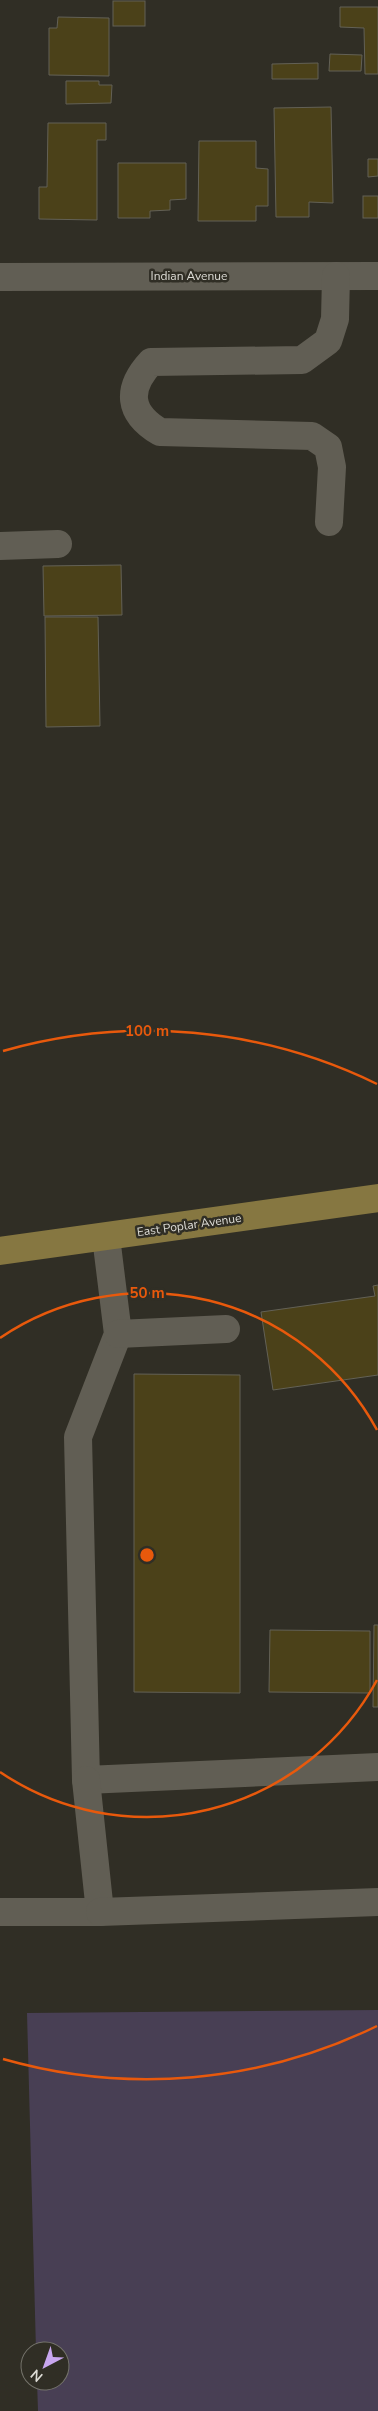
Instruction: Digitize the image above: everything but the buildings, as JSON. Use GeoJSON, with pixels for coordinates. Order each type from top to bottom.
{"type":"FeatureCollection","features":[{"type":"Feature","properties":{"kind":"main road","name":"East Poplar Avenue"},"geometry":{"type":"LineString","coordinates":[[0,1252],[378,1198]]}},
{"type":"Feature","properties":{"kind":"street"},"geometry":{"type":"LineString","coordinates":[[329,522],[331,460],[328,447],[312,436],[160,432],[147,424],[137,412],[133,398],[138,376],[151,362],[302,360],[328,341],[334,319],[336,276]]}},
{"type":"Feature","properties":{"kind":"street","name":"Indian Avenue"},"geometry":{"type":"LineString","coordinates":[[0,277],[378,276]]}},
{"type":"Feature","properties":{"kind":"street"},"geometry":{"type":"LineString","coordinates":[[0,546],[58,544]]}},
{"type":"Feature","properties":{"kind":"street"},"geometry":{"type":"LineString","coordinates":[[100,1912],[86,1780],[78,1438],[118,1334],[106,1237]]}},
{"type":"Feature","properties":{"kind":"street"},"geometry":{"type":"LineString","coordinates":[[118,1334],[226,1329]]}},
{"type":"Feature","properties":{"kind":"street"},"geometry":{"type":"LineString","coordinates":[[86,1780],[378,1767]]}},
{"type":"Feature","properties":{"kind":"street"},"geometry":{"type":"LineString","coordinates":[[0,1912],[100,1912],[378,1902]]}},
{"type":"Feature","properties":{"kind":"shaded area"},"geometry":{"type":"Polygon","coordinates":[[[378,2010],[378,2411],[38,2411],[37,2391],[70,2391],[70,2341],[36,2341],[27,2013],[378,2010]]]}}]}
